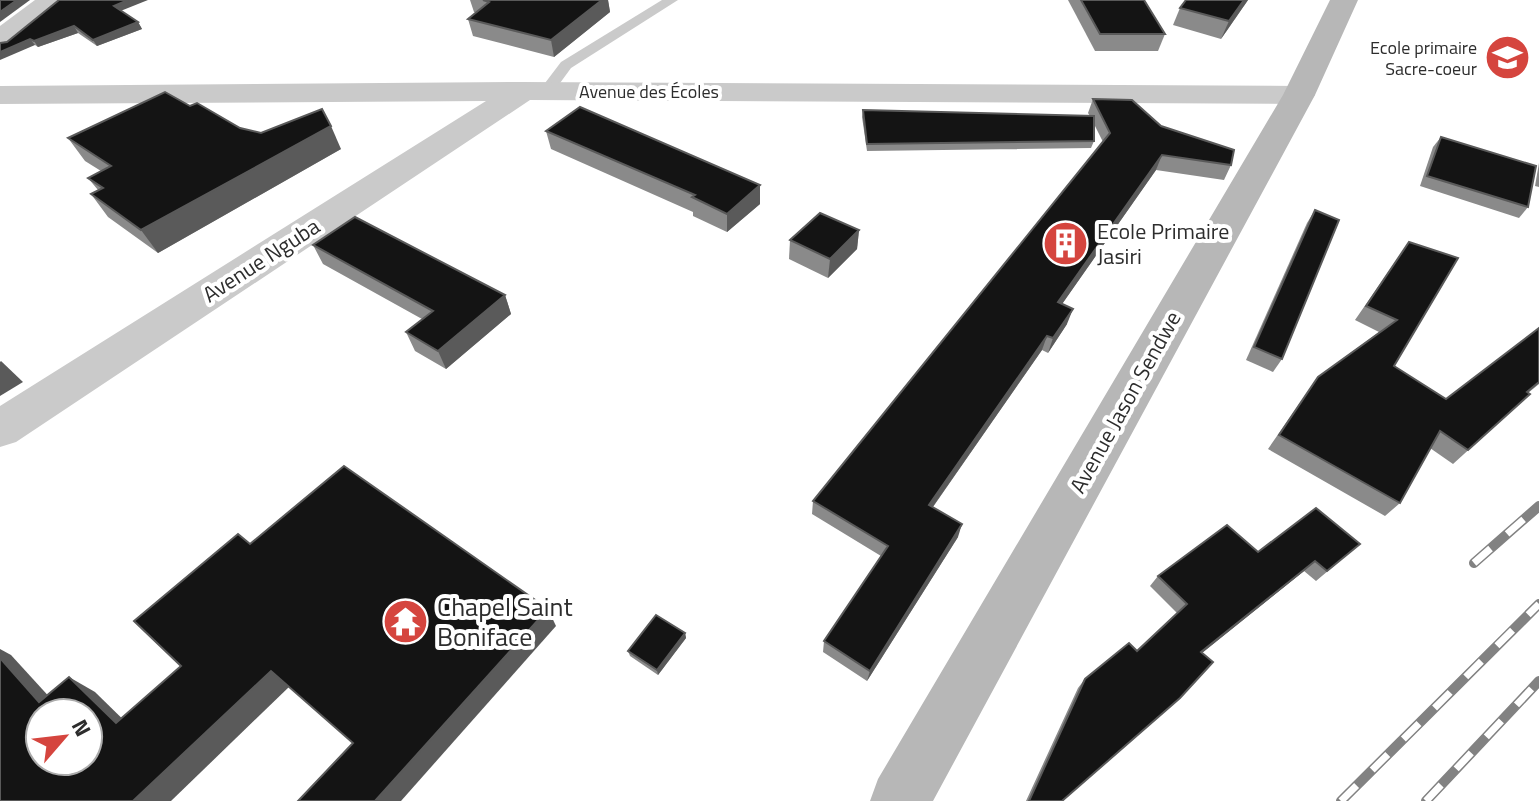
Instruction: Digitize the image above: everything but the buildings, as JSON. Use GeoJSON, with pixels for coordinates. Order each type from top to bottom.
{"type":"FeatureCollection","features":[{"type":"Feature","properties":{"kind":"main road","name":"Avenue Jason Sendwe"},"geometry":{"type":"LineString","coordinates":[[900,801],[1299,95],[1344,0]]}},
{"type":"Feature","properties":{"kind":"street"},"geometry":{"type":"LineString","coordinates":[[0,40],[52,0]]}},
{"type":"Feature","properties":{"kind":"street","name":"Avenue des Écoles"},"geometry":{"type":"LineString","coordinates":[[0,95],[535,91],[1299,95]]}},
{"type":"Feature","properties":{"kind":"street","name":"Avenue Nguba"},"geometry":{"type":"LineString","coordinates":[[0,429],[535,91]]}},
{"type":"Feature","properties":{"kind":"lane"},"geometry":{"type":"LineString","coordinates":[[535,91],[566,65],[671,0]]}},
{"type":"Feature","properties":{"kind":"railway"},"geometry":{"type":"LineString","coordinates":[[1474,563],[1539,506]]}},
{"type":"Feature","properties":{"kind":"railway"},"geometry":{"type":"LineString","coordinates":[[1341,801],[1539,604]]}},
{"type":"Feature","properties":{"kind":"railway"},"geometry":{"type":"LineString","coordinates":[[1426,801],[1539,681]]}},
{"type":"Feature","properties":{"kind":"place","name":"Ecole primaire Sacre-coeur"},"geometry":{"type":"Point","coordinates":[1508,58]}},
{"type":"Feature","properties":{"kind":"place","name":"Ecole Primaire Jasiri"},"geometry":{"type":"Point","coordinates":[1066,244]}},
{"type":"Feature","properties":{"kind":"place","name":"Chapel Saint Boniface"},"geometry":{"type":"Point","coordinates":[406,622]}}]}
